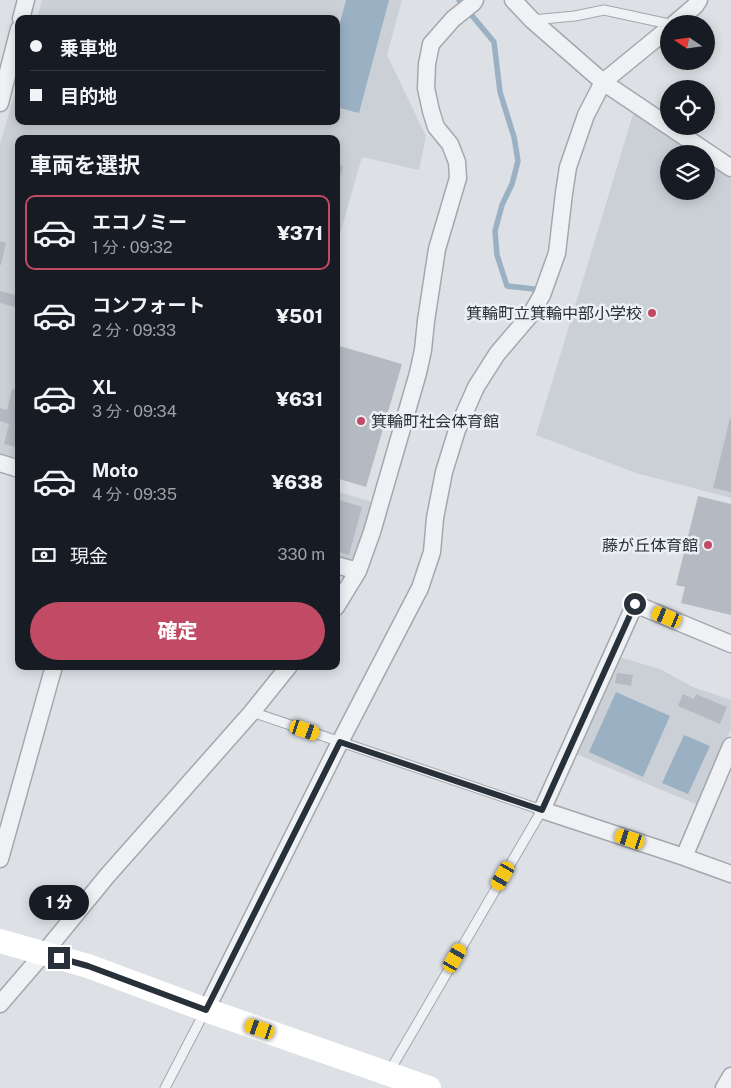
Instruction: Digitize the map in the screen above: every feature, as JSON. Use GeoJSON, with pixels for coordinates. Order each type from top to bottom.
{"type":"FeatureCollection","features":[{"type":"Feature","properties":{"kind":"street"},"geometry":{"type":"LineString","coordinates":[[23,15],[26,0]]}},
{"type":"Feature","properties":{"kind":"street"},"geometry":{"type":"LineString","coordinates":[[340,600],[358,571],[372,532],[418,373],[437,249],[458,178],[457,162],[450,144],[436,127],[430,111],[426,88],[427,64],[431,44],[453,19],[475,0]]}},
{"type":"Feature","properties":{"kind":"street"},"geometry":{"type":"LineString","coordinates":[[513,0],[532,20],[603,82],[731,168]]}},
{"type":"Feature","properties":{"kind":"street"},"geometry":{"type":"LineString","coordinates":[[684,15],[699,0]]}},
{"type":"Feature","properties":{"kind":"street"},"geometry":{"type":"LineString","coordinates":[[206,1010],[340,742],[420,588],[432,552],[435,518],[444,472],[457,430],[476,387],[498,354],[531,314],[542,295],[557,253],[568,167],[586,115],[603,82],[660,35]]}},
{"type":"Feature","properties":{"kind":"street"},"geometry":{"type":"LineString","coordinates":[[0,103],[15,45]]}},
{"type":"Feature","properties":{"kind":"street"},"geometry":{"type":"LineString","coordinates":[[0,463],[15,468]]}},
{"type":"Feature","properties":{"kind":"street"},"geometry":{"type":"LineString","coordinates":[[340,566],[358,571]]}},
{"type":"Feature","properties":{"kind":"street"},"geometry":{"type":"LineString","coordinates":[[731,644],[635,604],[542,810],[684,856],[731,874]]}},
{"type":"Feature","properties":{"kind":"street"},"geometry":{"type":"LineString","coordinates":[[0,859],[53,670]]}},
{"type":"Feature","properties":{"kind":"street"},"geometry":{"type":"LineString","coordinates":[[0,1004],[44,954],[107,876],[252,712],[285,670]]}},
{"type":"Feature","properties":{"kind":"street"},"geometry":{"type":"LineString","coordinates":[[684,856],[731,746]]}},
{"type":"Feature","properties":{"kind":"street"},"geometry":{"type":"LineString","coordinates":[[0,941],[88,966],[206,1010],[430,1088]]}},
{"type":"Feature","properties":{"kind":"street"},"geometry":{"type":"LineString","coordinates":[[724,1088],[731,1076]]}},
{"type":"Feature","properties":{"kind":"lane"},"geometry":{"type":"LineString","coordinates":[[532,20],[575,16],[604,10],[660,22]]}},
{"type":"Feature","properties":{"kind":"lane"},"geometry":{"type":"LineString","coordinates":[[252,712],[542,810],[388,1074]]}},
{"type":"Feature","properties":{"kind":"lane"},"geometry":{"type":"LineString","coordinates":[[164,1088],[206,1010]]}},
{"type":"Feature","properties":{"kind":"shaded area"},"geometry":{"type":"Polygon","coordinates":[[[42,0],[402,0],[387,55],[426,136],[419,170],[362,157],[340,234],[340,135],[15,135],[15,461],[0,457],[0,144],[15,93],[15,125],[340,125],[340,15],[38,15],[42,0]]]}},
{"type":"Feature","properties":{"kind":"shaded area","name":"箕輪町立箕輪中部小学校"},"geometry":{"type":"Polygon","coordinates":[[[634,111],[660,129],[660,135],[668,135],[682,145],[660,145],[660,200],[715,200],[715,168],[731,179],[731,498],[636,473],[536,435],[634,111]]]}},
{"type":"Feature","properties":{"kind":"shaded area"},"geometry":{"type":"Polygon","coordinates":[[[340,492],[372,502],[365,532],[353,563],[340,559],[340,492]]]}},
{"type":"Feature","properties":{"kind":"shaded area"},"geometry":{"type":"Polygon","coordinates":[[[619,657],[660,669],[693,687],[731,700],[731,729],[698,805],[576,754],[619,657]]]}},
{"type":"Feature","properties":{"kind":"water"},"geometry":{"type":"Polygon","coordinates":[[[346,0],[389,0],[359,113],[340,108],[340,23],[346,0]]]}},
{"type":"Feature","properties":{"kind":"water"},"geometry":{"type":"Polygon","coordinates":[[[616,692],[670,716],[643,777],[589,752],[616,692]]]}},
{"type":"Feature","properties":{"kind":"water"},"geometry":{"type":"Polygon","coordinates":[[[684,735],[710,746],[688,794],[662,783],[684,735]]]}},
{"type":"Feature","properties":{"kind":"building"},"geometry":{"type":"Polygon","coordinates":[[[340,165],[343,166],[340,177],[340,165]]]}},
{"type":"Feature","properties":{"kind":"building"},"geometry":{"type":"Polygon","coordinates":[[[0,241],[6,243],[1,265],[0,265],[0,241]]]}},
{"type":"Feature","properties":{"kind":"building"},"geometry":{"type":"Polygon","coordinates":[[[0,291],[15,295],[15,307],[0,303],[0,291]]]}},
{"type":"Feature","properties":{"kind":"building","name":"箕輪町社会体育館"},"geometry":{"type":"Polygon","coordinates":[[[340,346],[402,364],[366,487],[340,479],[340,346]]]}},
{"type":"Feature","properties":{"kind":"building"},"geometry":{"type":"Polygon","coordinates":[[[12,389],[15,389],[15,447],[4,444],[9,424],[0,421],[0,408],[7,410],[12,389]]]}},
{"type":"Feature","properties":{"kind":"building"},"geometry":{"type":"Polygon","coordinates":[[[731,418],[731,492],[713,488],[731,418]]]}},
{"type":"Feature","properties":{"kind":"building","name":"藤が丘体育館"},"geometry":{"type":"Polygon","coordinates":[[[698,496],[731,504],[731,615],[681,603],[685,587],[676,585],[698,496]]]}},
{"type":"Feature","properties":{"kind":"building"},"geometry":{"type":"Polygon","coordinates":[[[340,500],[362,507],[349,555],[340,552],[340,500]]]}},
{"type":"Feature","properties":{"kind":"building"},"geometry":{"type":"Polygon","coordinates":[[[617,673],[633,675],[631,686],[615,683],[617,673]]]}},
{"type":"Feature","properties":{"kind":"building"},"geometry":{"type":"Polygon","coordinates":[[[683,694],[694,699],[696,694],[727,707],[720,724],[678,706],[683,694]]]}},
{"type":"Feature","properties":{"kind":"waterway"},"geometry":{"type":"LineString","coordinates":[[459,0],[494,42],[500,92],[514,137],[518,161],[495,231],[497,255],[507,286],[534,289]]}},
{"type":"Feature","properties":{"kind":"place","name":"箕輪町立箕輪中部小学校"},"geometry":{"type":"Point","coordinates":[652,313]}},
{"type":"Feature","properties":{"kind":"place","name":"箕輪町社会体育館"},"geometry":{"type":"Point","coordinates":[361,421]}},
{"type":"Feature","properties":{"kind":"place","name":"藤が丘体育館"},"geometry":{"type":"Point","coordinates":[708,545]}},
{"type":"Feature","properties":{"kind":"route"},"geometry":{"type":"LineString","coordinates":[[59,958],[88,966],[206,1010],[340,742],[542,810],[635,604]]}}]}
